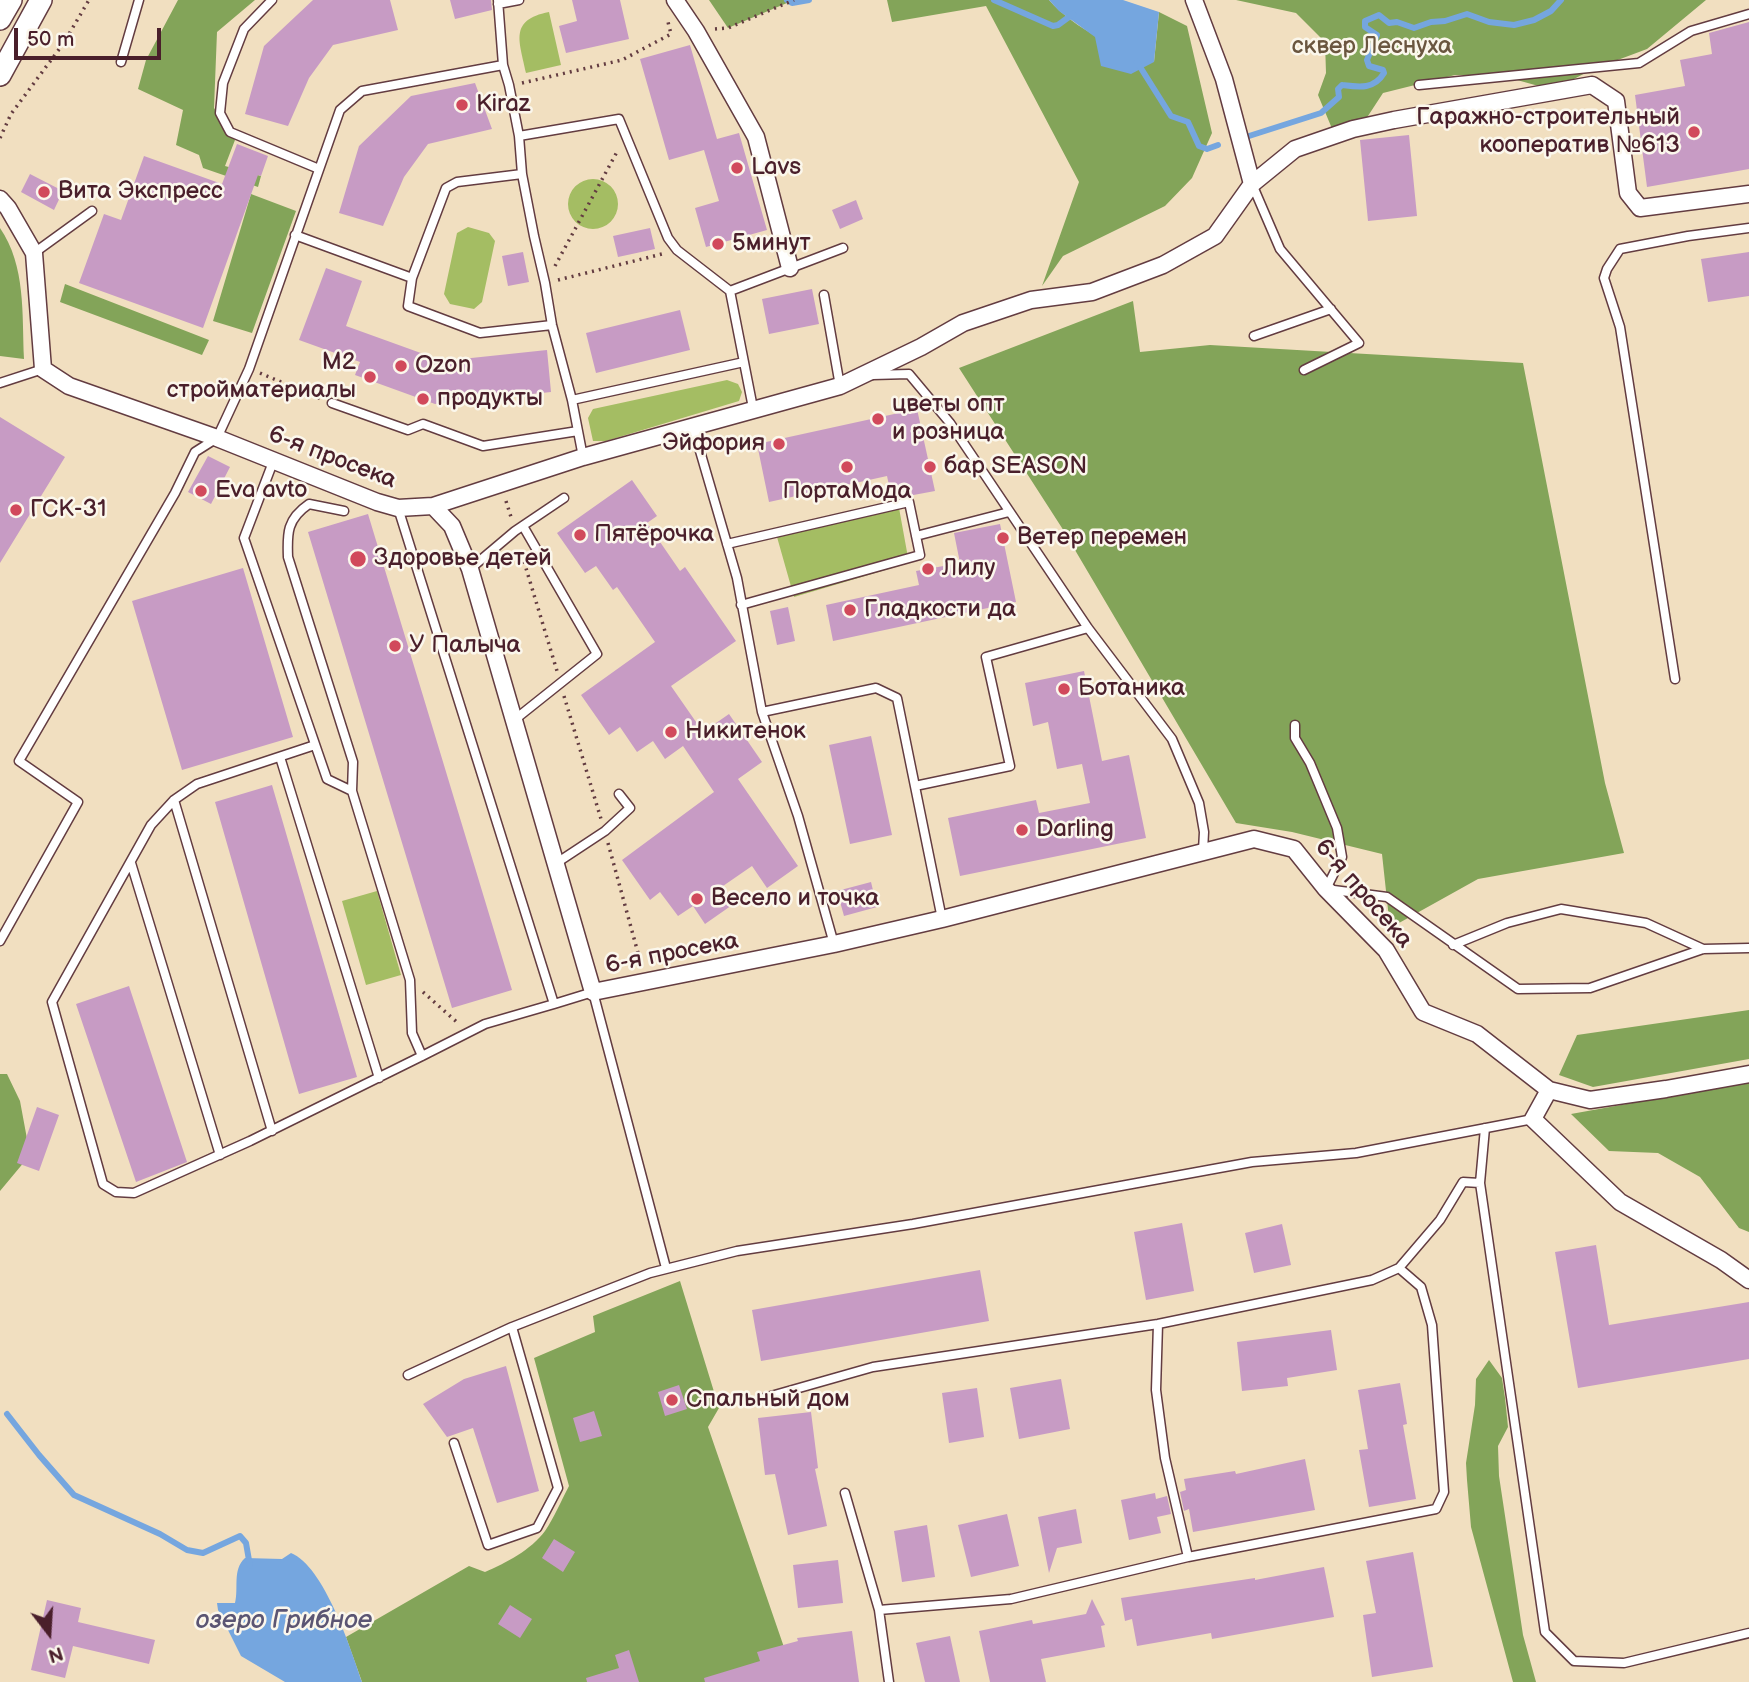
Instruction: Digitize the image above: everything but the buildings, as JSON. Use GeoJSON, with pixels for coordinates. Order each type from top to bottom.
{"type":"FeatureCollection","features":[{"type":"Feature","properties":{"kind":"main road"},"geometry":{"type":"LineString","coordinates":[[0,19],[11,0]]}},
{"type":"Feature","properties":{"kind":"main road"},"geometry":{"type":"LineString","coordinates":[[0,75],[41,0]]}},
{"type":"Feature","properties":{"kind":"street"},"geometry":{"type":"LineString","coordinates":[[1194,0],[1224,79],[1252,184]]}},
{"type":"Feature","properties":{"kind":"street"},"geometry":{"type":"LineString","coordinates":[[670,6],[696,31],[756,136],[790,268]]}},
{"type":"Feature","properties":{"kind":"street"},"geometry":{"type":"LineString","coordinates":[[433,506],[502,486],[583,457],[840,386],[865,376],[963,323],[1031,300],[1092,292],[1163,265],[1215,236],[1252,184],[1295,149],[1353,129],[1592,85],[1616,101],[1628,194],[1640,208],[1749,194]]}},
{"type":"Feature","properties":{"kind":"street"},"geometry":{"type":"LineString","coordinates":[[0,199],[34,253],[43,369]]}},
{"type":"Feature","properties":{"kind":"street","name":"6-я просека"},"geometry":{"type":"LineString","coordinates":[[43,369],[69,386],[217,438],[377,502],[398,508],[433,506],[452,526],[470,569],[593,992],[834,944],[1254,839],[1294,849],[1326,889],[1387,950],[1423,1012],[1477,1034],[1549,1090],[1590,1100],[1749,1074]]}},
{"type":"Feature","properties":{"kind":"street"},"geometry":{"type":"LineString","coordinates":[[1549,1090],[1533,1119],[1620,1202],[1721,1259],[1749,1280]]}},
{"type":"Feature","properties":{"kind":"lane"},"geometry":{"type":"LineString","coordinates":[[121,62],[139,0]]}},
{"type":"Feature","properties":{"kind":"lane"},"geometry":{"type":"LineString","coordinates":[[272,0],[244,29],[223,83],[220,113],[230,132],[319,169]]}},
{"type":"Feature","properties":{"kind":"lane"},"geometry":{"type":"LineString","coordinates":[[519,0],[498,2],[503,65],[519,136],[522,174],[552,325],[572,400],[583,457]]}},
{"type":"Feature","properties":{"kind":"lane"},"geometry":{"type":"LineString","coordinates":[[1419,85],[1639,63],[1691,31],[1749,14]]}},
{"type":"Feature","properties":{"kind":"lane"},"geometry":{"type":"LineString","coordinates":[[0,941],[78,802],[19,761],[175,493],[195,452],[217,438],[249,369],[340,110],[362,91],[503,65]]}},
{"type":"Feature","properties":{"kind":"lane"},"geometry":{"type":"LineString","coordinates":[[519,136],[619,120],[668,238],[677,250],[730,291],[753,408]]}},
{"type":"Feature","properties":{"kind":"lane"},"geometry":{"type":"LineString","coordinates":[[522,174],[457,182],[446,188],[412,278],[408,306],[480,333],[552,325]]}},
{"type":"Feature","properties":{"kind":"lane"},"geometry":{"type":"LineString","coordinates":[[1252,184],[1280,249],[1359,342],[1304,370]]}},
{"type":"Feature","properties":{"kind":"lane"},"geometry":{"type":"LineString","coordinates":[[34,253],[92,211]]}},
{"type":"Feature","properties":{"kind":"lane"},"geometry":{"type":"LineString","coordinates":[[1675,679],[1620,327],[1604,278],[1620,249],[1749,228]]}},
{"type":"Feature","properties":{"kind":"lane"},"geometry":{"type":"LineString","coordinates":[[295,235],[412,278]]}},
{"type":"Feature","properties":{"kind":"lane"},"geometry":{"type":"LineString","coordinates":[[730,291],[843,248]]}},
{"type":"Feature","properties":{"kind":"lane"},"geometry":{"type":"LineString","coordinates":[[824,295],[840,386]]}},
{"type":"Feature","properties":{"kind":"lane"},"geometry":{"type":"LineString","coordinates":[[1254,336],[1331,309]]}},
{"type":"Feature","properties":{"kind":"lane"},"geometry":{"type":"LineString","coordinates":[[572,400],[744,362]]}},
{"type":"Feature","properties":{"kind":"lane"},"geometry":{"type":"LineString","coordinates":[[0,383],[43,369]]}},
{"type":"Feature","properties":{"kind":"lane"},"geometry":{"type":"LineString","coordinates":[[865,376],[909,374],[950,422],[1088,628],[1171,739],[1199,803],[1204,832],[1203,851]]}},
{"type":"Feature","properties":{"kind":"lane"},"geometry":{"type":"LineString","coordinates":[[332,403],[408,430],[423,424],[483,446],[578,431]]}},
{"type":"Feature","properties":{"kind":"lane"},"geometry":{"type":"LineString","coordinates":[[693,427],[737,579],[762,712],[798,816],[834,944]]}},
{"type":"Feature","properties":{"kind":"lane"},"geometry":{"type":"LineString","coordinates":[[273,461],[244,538],[327,779],[352,791]]}},
{"type":"Feature","properties":{"kind":"lane"},"geometry":{"type":"LineString","coordinates":[[470,569],[519,529],[564,498]]}},
{"type":"Feature","properties":{"kind":"lane"},"geometry":{"type":"LineString","coordinates":[[727,544],[909,502],[920,555],[741,605]]}},
{"type":"Feature","properties":{"kind":"lane"},"geometry":{"type":"LineString","coordinates":[[344,511],[309,504],[299,511],[287,533],[288,557],[353,762],[352,791],[410,980],[412,1033],[422,1056]]}},
{"type":"Feature","properties":{"kind":"lane"},"geometry":{"type":"LineString","coordinates":[[398,508],[554,1004]]}},
{"type":"Feature","properties":{"kind":"lane"},"geometry":{"type":"LineString","coordinates":[[916,536],[1009,512]]}},
{"type":"Feature","properties":{"kind":"lane"},"geometry":{"type":"LineString","coordinates":[[513,721],[597,654],[519,529]]}},
{"type":"Feature","properties":{"kind":"lane"},"geometry":{"type":"LineString","coordinates":[[915,786],[1010,766],[986,657],[1088,628]]}},
{"type":"Feature","properties":{"kind":"lane"},"geometry":{"type":"LineString","coordinates":[[762,712],[876,688],[897,698],[942,919]]}},
{"type":"Feature","properties":{"kind":"lane"},"geometry":{"type":"LineString","coordinates":[[1296,725],[1295,738],[1310,763],[1337,828],[1342,857],[1326,889],[1387,897],[1518,989],[1590,988],[1703,949],[1749,948]]}},
{"type":"Feature","properties":{"kind":"lane"},"geometry":{"type":"LineString","coordinates":[[315,745],[197,784],[174,800],[151,825],[52,1002],[103,1184],[116,1192],[134,1193],[272,1130],[485,1024],[593,992],[666,1268]]}},
{"type":"Feature","properties":{"kind":"lane"},"geometry":{"type":"LineString","coordinates":[[280,757],[379,1078]]}},
{"type":"Feature","properties":{"kind":"lane"},"geometry":{"type":"LineString","coordinates":[[555,864],[605,831],[631,808],[619,794]]}},
{"type":"Feature","properties":{"kind":"lane"},"geometry":{"type":"LineString","coordinates":[[174,800],[272,1130]]}},
{"type":"Feature","properties":{"kind":"lane"},"geometry":{"type":"LineString","coordinates":[[131,863],[220,1155]]}},
{"type":"Feature","properties":{"kind":"lane"},"geometry":{"type":"LineString","coordinates":[[1453,945],[1507,923],[1561,909],[1646,923],[1703,949]]}},
{"type":"Feature","properties":{"kind":"lane"},"geometry":{"type":"LineString","coordinates":[[408,1375],[512,1327],[666,1268],[737,1251],[913,1224],[1226,1166],[1356,1153],[1533,1119]]}},
{"type":"Feature","properties":{"kind":"lane"},"geometry":{"type":"LineString","coordinates":[[1485,1128],[1480,1183],[1545,1632],[1574,1661],[1624,1663],[1749,1633]]}},
{"type":"Feature","properties":{"kind":"lane"},"geometry":{"type":"LineString","coordinates":[[764,1398],[873,1367],[1158,1324],[1372,1280],[1399,1268],[1440,1220],[1462,1182],[1480,1183]]}},
{"type":"Feature","properties":{"kind":"lane"},"geometry":{"type":"LineString","coordinates":[[879,1610],[1011,1599],[1188,1557],[1436,1509],[1444,1492],[1432,1325],[1420,1287],[1399,1268]]}},
{"type":"Feature","properties":{"kind":"lane"},"geometry":{"type":"LineString","coordinates":[[1158,1324],[1156,1390],[1165,1458],[1188,1557]]}},
{"type":"Feature","properties":{"kind":"lane"},"geometry":{"type":"LineString","coordinates":[[454,1443],[488,1545],[537,1528],[558,1488],[512,1327]]}},
{"type":"Feature","properties":{"kind":"lane"},"geometry":{"type":"LineString","coordinates":[[845,1493],[879,1610],[889,1682]]}},
{"type":"Feature","properties":{"kind":"path"},"geometry":{"type":"LineString","coordinates":[[0,138],[11,114],[63,44],[89,0]]}},
{"type":"Feature","properties":{"kind":"path"},"geometry":{"type":"LineString","coordinates":[[696,31],[728,28],[794,0]]}},
{"type":"Feature","properties":{"kind":"path"},"geometry":{"type":"LineString","coordinates":[[509,85],[622,60],[671,34],[670,6]]}},
{"type":"Feature","properties":{"kind":"path"},"geometry":{"type":"LineString","coordinates":[[545,283],[626,136]]}},
{"type":"Feature","properties":{"kind":"path"},"geometry":{"type":"LineString","coordinates":[[545,283],[677,250]]}},
{"type":"Feature","properties":{"kind":"path"},"geometry":{"type":"LineString","coordinates":[[249,369],[332,403]]}},
{"type":"Feature","properties":{"kind":"path"},"geometry":{"type":"LineString","coordinates":[[502,486],[519,529],[647,983]]}},
{"type":"Feature","properties":{"kind":"path"},"geometry":{"type":"LineString","coordinates":[[410,980],[469,1032]]}},
{"type":"Feature","properties":{"kind":"green space"},"geometry":{"type":"Polygon","coordinates":[[[178,0],[255,0],[217,32],[214,108],[235,140],[225,166],[261,176],[258,187],[203,168],[199,155],[176,145],[183,110],[138,89],[146,60],[178,0]]]}},
{"type":"Feature","properties":{"kind":"green space"},"geometry":{"type":"Polygon","coordinates":[[[709,0],[794,0],[728,28],[709,0]]]}},
{"type":"Feature","properties":{"kind":"green space"},"geometry":{"type":"Polygon","coordinates":[[[887,0],[1049,0],[1084,29],[1154,62],[1159,12],[1187,26],[1212,133],[1192,178],[1165,206],[1063,256],[1042,286],[1079,182],[986,6],[892,22],[887,0]]]}},
{"type":"Feature","properties":{"kind":"green space","name":"сквер Леснуха"},"geometry":{"type":"Polygon","coordinates":[[[1236,0],[1706,0],[1647,49],[1591,70],[1553,90],[1499,75],[1455,75],[1383,93],[1366,119],[1333,131],[1318,95],[1326,73],[1325,42],[1296,13],[1236,0]]]}},
{"type":"Feature","properties":{"kind":"green space"},"geometry":{"type":"Polygon","coordinates":[[[549,12],[561,65],[526,73],[520,42],[522,27],[536,16],[549,12]]]}},
{"type":"Feature","properties":{"kind":"green space"},"geometry":{"type":"Polygon","coordinates":[[[593,179],[611,186],[618,204],[611,222],[593,229],[575,222],[568,204],[575,186],[593,179]]]}},
{"type":"Feature","properties":{"kind":"green space"},"geometry":{"type":"Polygon","coordinates":[[[251,194],[296,211],[252,333],[213,321],[251,194]]]}},
{"type":"Feature","properties":{"kind":"green space"},"geometry":{"type":"Polygon","coordinates":[[[468,227],[489,233],[495,241],[482,302],[474,309],[450,304],[444,294],[457,233],[468,227]]]}},
{"type":"Feature","properties":{"kind":"green space"},"geometry":{"type":"Polygon","coordinates":[[[0,228],[14,258],[18,274],[24,359],[0,356],[0,228]]]}},
{"type":"Feature","properties":{"kind":"green space"},"geometry":{"type":"Polygon","coordinates":[[[65,284],[209,340],[202,355],[60,302],[65,284]]]}},
{"type":"Feature","properties":{"kind":"green space"},"geometry":{"type":"Polygon","coordinates":[[[1133,301],[1140,352],[1210,345],[1523,363],[1605,783],[1624,853],[1478,879],[1390,928],[1382,854],[1292,832],[1236,823],[1062,528],[959,368],[1133,301]]]}},
{"type":"Feature","properties":{"kind":"green space"},"geometry":{"type":"Polygon","coordinates":[[[727,380],[738,384],[742,392],[739,401],[606,441],[593,441],[588,418],[593,409],[727,380]]]}},
{"type":"Feature","properties":{"kind":"green space"},"geometry":{"type":"Polygon","coordinates":[[[899,508],[909,563],[794,597],[777,537],[899,508]]]}},
{"type":"Feature","properties":{"kind":"green space"},"geometry":{"type":"Polygon","coordinates":[[[377,891],[401,975],[366,985],[342,901],[377,891]]]}},
{"type":"Feature","properties":{"kind":"green space"},"geometry":{"type":"Polygon","coordinates":[[[1749,1010],[1749,1059],[1593,1087],[1559,1075],[1577,1035],[1749,1010]]]}},
{"type":"Feature","properties":{"kind":"green space"},"geometry":{"type":"Polygon","coordinates":[[[0,1074],[7,1074],[20,1101],[30,1155],[0,1191],[0,1074]]]}},
{"type":"Feature","properties":{"kind":"green space"},"geometry":{"type":"Polygon","coordinates":[[[1749,1082],[1749,1232],[1739,1228],[1700,1177],[1658,1153],[1609,1151],[1571,1114],[1749,1082]]]}},
{"type":"Feature","properties":{"kind":"green space"},"geometry":{"type":"Polygon","coordinates":[[[680,1281],[719,1408],[708,1427],[796,1682],[362,1682],[346,1637],[469,1566],[485,1572],[510,1560],[539,1538],[554,1515],[569,1486],[534,1358],[595,1332],[593,1316],[680,1281]]]}},
{"type":"Feature","properties":{"kind":"green space"},"geometry":{"type":"Polygon","coordinates":[[[1489,1360],[1502,1378],[1505,1398],[1508,1427],[1498,1446],[1499,1476],[1523,1635],[1536,1682],[1513,1682],[1471,1527],[1466,1463],[1476,1379],[1489,1360]]]}},
{"type":"Feature","properties":{"kind":"water"},"geometry":{"type":"Polygon","coordinates":[[[1049,0],[1123,0],[1159,12],[1154,62],[1131,74],[1101,66],[1095,37],[1059,11],[1049,0]]]}},
{"type":"Feature","properties":{"kind":"water","name":"озеро Грибное"},"geometry":{"type":"Polygon","coordinates":[[[291,1553],[303,1561],[325,1591],[335,1610],[362,1682],[285,1682],[241,1656],[217,1603],[235,1603],[237,1574],[245,1558],[282,1559],[291,1553]]]}},
{"type":"Feature","properties":{"kind":"waterway"},"geometry":{"type":"LineString","coordinates":[[787,0],[792,3],[809,0]]}},
{"type":"Feature","properties":{"kind":"waterway"},"geometry":{"type":"LineString","coordinates":[[994,0],[1053,26],[1073,14]]}},
{"type":"Feature","properties":{"kind":"waterway"},"geometry":{"type":"LineString","coordinates":[[1249,136],[1321,113],[1339,97],[1338,89],[1342,85],[1371,85],[1380,78],[1383,70],[1369,66],[1367,60],[1377,35],[1365,27],[1365,21],[1379,15],[1389,23],[1397,22],[1414,28],[1467,14],[1489,22],[1514,25],[1534,20],[1551,11],[1561,0]]}},
{"type":"Feature","properties":{"kind":"waterway"},"geometry":{"type":"LineString","coordinates":[[1137,62],[1171,116],[1188,122],[1199,146],[1207,149],[1218,145]]}},
{"type":"Feature","properties":{"kind":"waterway"},"geometry":{"type":"LineString","coordinates":[[7,1414],[74,1495],[160,1534],[187,1550],[203,1553],[240,1536],[246,1543],[250,1566]]}},
{"type":"Feature","properties":{"kind":"place","name":"Kiraz"},"geometry":{"type":"Point","coordinates":[462,105]}},
{"type":"Feature","properties":{"kind":"place","name":"Гаражно-строительный кооператив №613"},"geometry":{"type":"Point","coordinates":[1694,132]}},
{"type":"Feature","properties":{"kind":"place","name":"Lavs"},"geometry":{"type":"Point","coordinates":[737,168]}},
{"type":"Feature","properties":{"kind":"place","name":"Вита Экспресс"},"geometry":{"type":"Point","coordinates":[44,192]}},
{"type":"Feature","properties":{"kind":"place","name":"5минут"},"geometry":{"type":"Point","coordinates":[718,244]}},
{"type":"Feature","properties":{"kind":"place","name":"Ozon"},"geometry":{"type":"Point","coordinates":[401,366]}},
{"type":"Feature","properties":{"kind":"place","name":"М2 стройматериалы"},"geometry":{"type":"Point","coordinates":[370,377]}},
{"type":"Feature","properties":{"kind":"place","name":"продукты"},"geometry":{"type":"Point","coordinates":[423,399]}},
{"type":"Feature","properties":{"kind":"place","name":"цветы опт и розница"},"geometry":{"type":"Point","coordinates":[878,419]}},
{"type":"Feature","properties":{"kind":"place","name":"Эйфория"},"geometry":{"type":"Point","coordinates":[779,444]}},
{"type":"Feature","properties":{"kind":"place","name":"ПортаМода"},"geometry":{"type":"Point","coordinates":[847,467]}},
{"type":"Feature","properties":{"kind":"place","name":"бар SEASON"},"geometry":{"type":"Point","coordinates":[930,467]}},
{"type":"Feature","properties":{"kind":"place","name":"Eva avto"},"geometry":{"type":"Point","coordinates":[201,491]}},
{"type":"Feature","properties":{"kind":"place","name":"ГСК-31"},"geometry":{"type":"Point","coordinates":[16,510]}},
{"type":"Feature","properties":{"kind":"place","name":"Пятёрочка"},"geometry":{"type":"Point","coordinates":[580,535]}},
{"type":"Feature","properties":{"kind":"place","name":"Ветер перемен"},"geometry":{"type":"Point","coordinates":[1003,538]}},
{"type":"Feature","properties":{"kind":"place","name":"Здоровье детей"},"geometry":{"type":"Point","coordinates":[358,559]}},
{"type":"Feature","properties":{"kind":"place","name":"Лилу"},"geometry":{"type":"Point","coordinates":[928,569]}},
{"type":"Feature","properties":{"kind":"place","name":"Гладкости да"},"geometry":{"type":"Point","coordinates":[850,610]}},
{"type":"Feature","properties":{"kind":"place","name":"У Палыча"},"geometry":{"type":"Point","coordinates":[395,646]}},
{"type":"Feature","properties":{"kind":"place","name":"Ботаника"},"geometry":{"type":"Point","coordinates":[1064,689]}},
{"type":"Feature","properties":{"kind":"place","name":"Никитенок"},"geometry":{"type":"Point","coordinates":[671,732]}},
{"type":"Feature","properties":{"kind":"place","name":"Darling"},"geometry":{"type":"Point","coordinates":[1022,830]}},
{"type":"Feature","properties":{"kind":"place","name":"Весело и точка"},"geometry":{"type":"Point","coordinates":[697,899]}},
{"type":"Feature","properties":{"kind":"place","name":"Спальный дом"},"geometry":{"type":"Point","coordinates":[672,1400]}}]}
